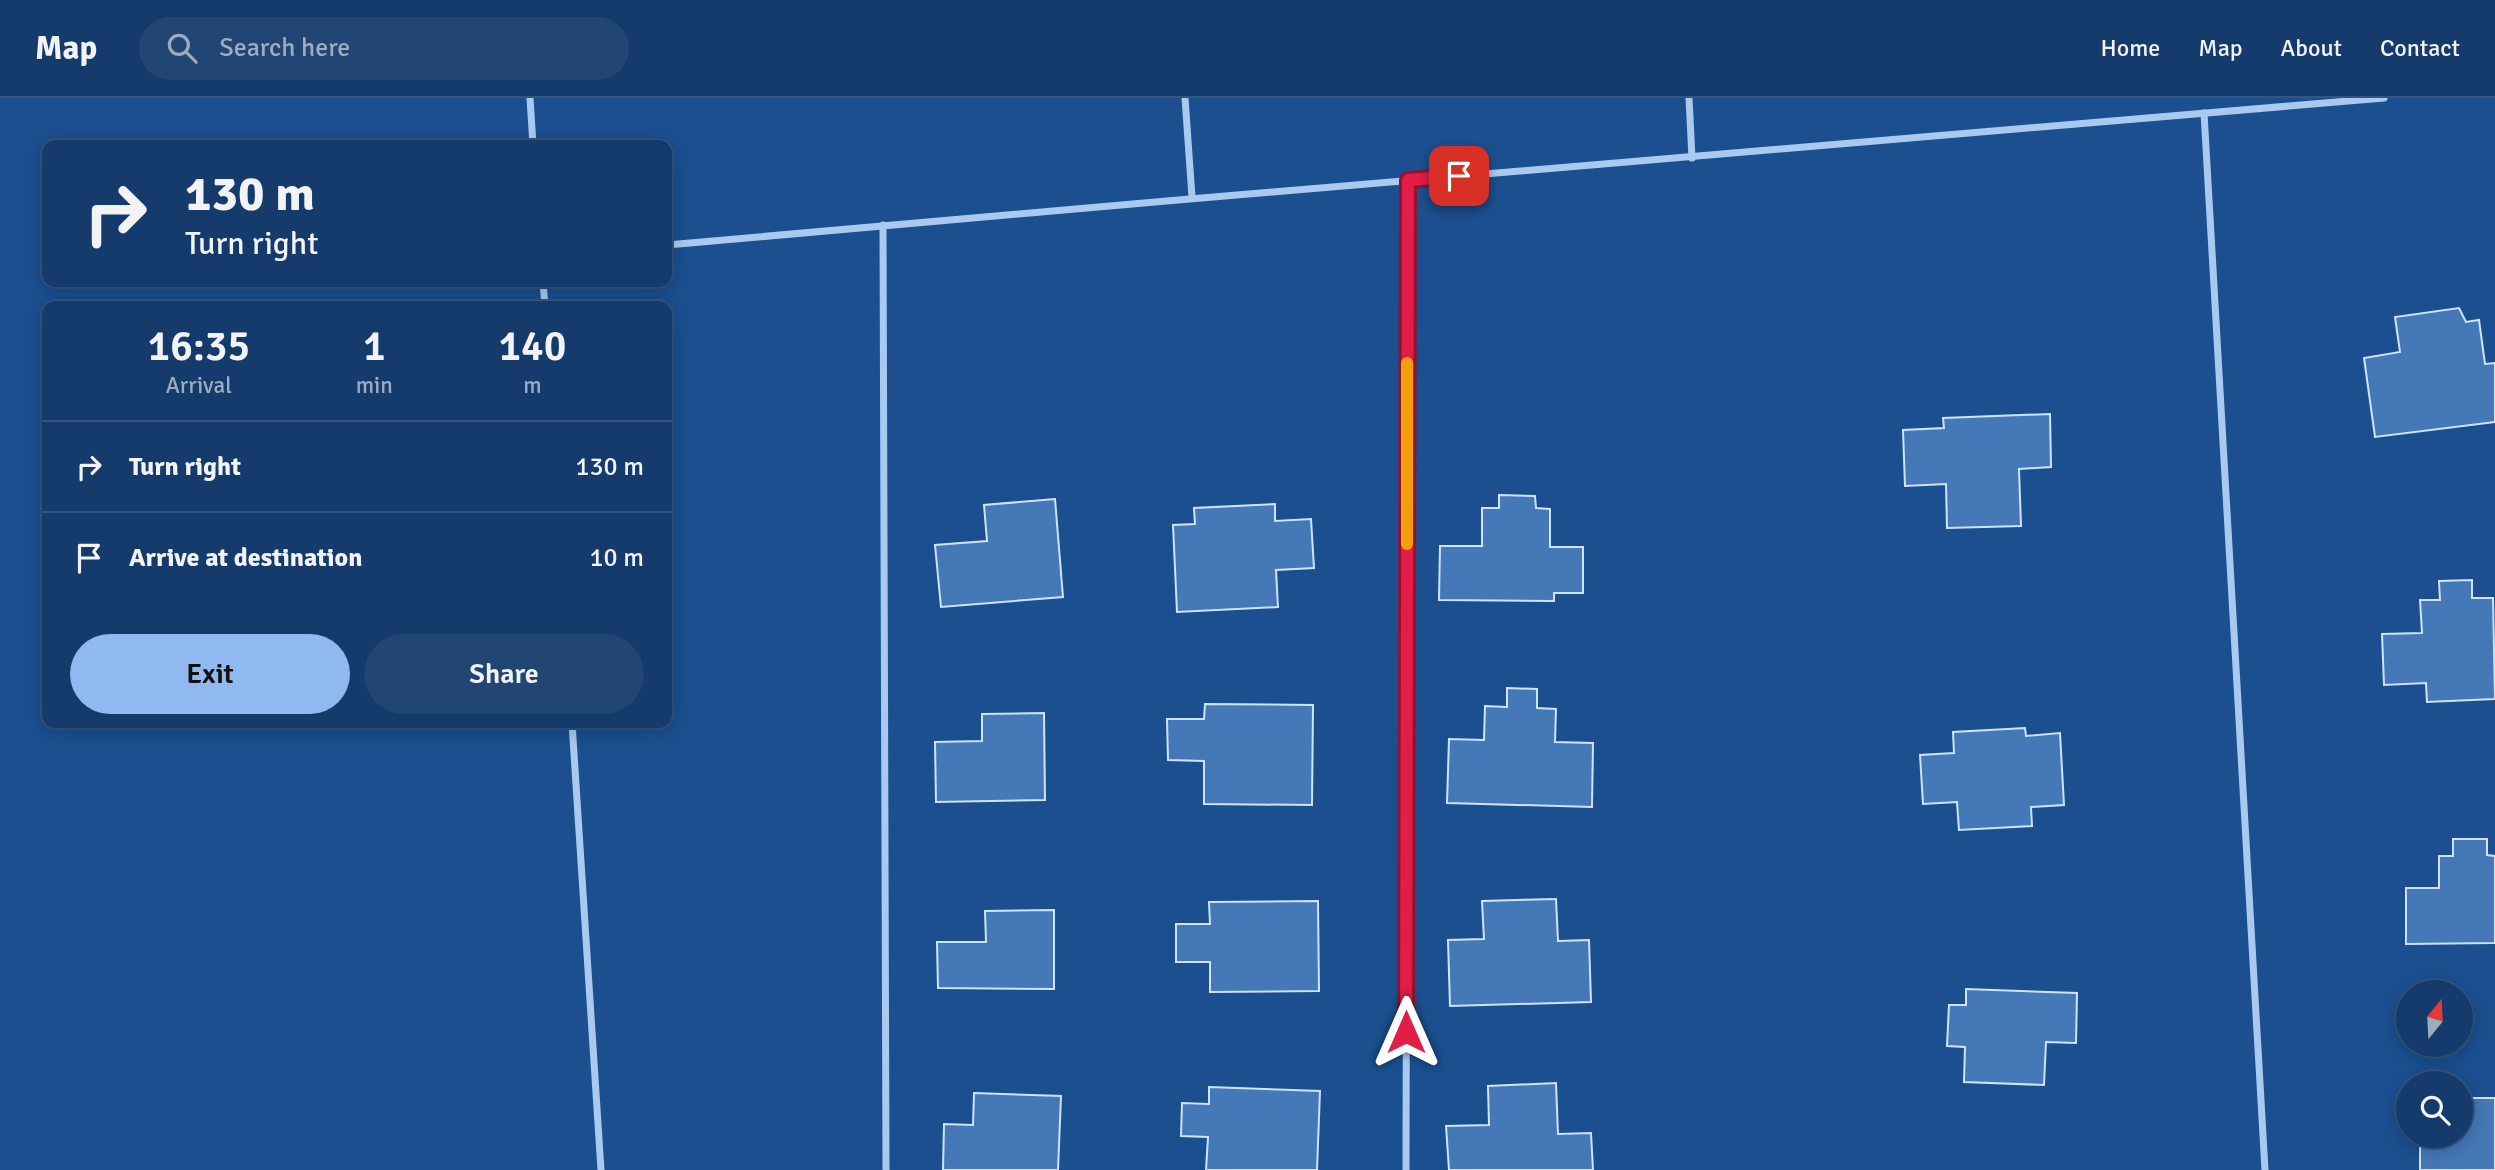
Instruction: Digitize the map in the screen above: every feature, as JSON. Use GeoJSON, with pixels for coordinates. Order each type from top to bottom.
{"type":"FeatureCollection","features":[{"type":"Feature","properties":{"kind":"street"},"geometry":{"type":"LineString","coordinates":[[530,98],[533,140]]}},
{"type":"Feature","properties":{"kind":"street"},"geometry":{"type":"LineString","coordinates":[[1185,98],[1192,197]]}},
{"type":"Feature","properties":{"kind":"street"},"geometry":{"type":"LineString","coordinates":[[1689,98],[1692,158]]}},
{"type":"Feature","properties":{"kind":"street"},"geometry":{"type":"LineString","coordinates":[[672,246],[1192,197],[1692,158],[2384,98]]}},
{"type":"Feature","properties":{"kind":"street"},"geometry":{"type":"LineString","coordinates":[[2204,113],[2265,1170]]}},
{"type":"Feature","properties":{"kind":"street"},"geometry":{"type":"LineString","coordinates":[[1406,1170],[1408,180]]}},
{"type":"Feature","properties":{"kind":"street"},"geometry":{"type":"LineString","coordinates":[[883,225],[886,1170]]}},
{"type":"Feature","properties":{"kind":"street"},"geometry":{"type":"LineString","coordinates":[[572,728],[601,1170]]}},
{"type":"Feature","properties":{"kind":"building"},"geometry":{"type":"Polygon","coordinates":[[[2459,308],[2466,322],[2479,320],[2485,364],[2495,363],[2495,422],[2375,437],[2364,358],[2400,352],[2395,317],[2459,308]]]}},
{"type":"Feature","properties":{"kind":"building"},"geometry":{"type":"Polygon","coordinates":[[[2050,414],[2051,467],[2019,469],[2021,526],[1947,528],[1946,484],[1905,486],[1903,430],[1944,428],[1943,418],[2050,414]]]}},
{"type":"Feature","properties":{"kind":"building"},"geometry":{"type":"Polygon","coordinates":[[[1499,495],[1535,496],[1536,508],[1550,509],[1550,547],[1583,547],[1583,593],[1554,593],[1554,601],[1439,600],[1440,546],[1482,546],[1482,508],[1499,508],[1499,495]]]}},
{"type":"Feature","properties":{"kind":"building"},"geometry":{"type":"Polygon","coordinates":[[[1055,499],[1063,597],[941,607],[935,545],[987,541],[984,505],[1055,499]]]}},
{"type":"Feature","properties":{"kind":"building"},"geometry":{"type":"Polygon","coordinates":[[[1275,504],[1275,521],[1311,519],[1314,568],[1276,570],[1278,607],[1177,612],[1173,525],[1195,524],[1194,508],[1275,504]]]}},
{"type":"Feature","properties":{"kind":"building"},"geometry":{"type":"Polygon","coordinates":[[[2472,580],[2472,598],[2493,598],[2495,699],[2427,702],[2426,683],[2384,685],[2382,634],[2422,633],[2420,600],[2440,600],[2439,581],[2472,580]]]}},
{"type":"Feature","properties":{"kind":"building"},"geometry":{"type":"Polygon","coordinates":[[[1507,688],[1537,689],[1537,708],[1556,709],[1555,742],[1593,743],[1592,807],[1447,803],[1449,739],[1484,740],[1485,706],[1507,707],[1507,688]]]}},
{"type":"Feature","properties":{"kind":"building"},"geometry":{"type":"Polygon","coordinates":[[[1205,704],[1313,705],[1312,805],[1204,804],[1204,761],[1168,760],[1167,719],[1204,719],[1205,704]]]}},
{"type":"Feature","properties":{"kind":"building"},"geometry":{"type":"Polygon","coordinates":[[[1044,713],[1045,800],[936,802],[935,742],[982,741],[982,714],[1044,713]]]}},
{"type":"Feature","properties":{"kind":"building"},"geometry":{"type":"Polygon","coordinates":[[[2025,728],[2026,736],[2060,733],[2064,805],[2031,807],[2032,826],[1959,830],[1957,802],[1923,804],[1920,755],[1954,753],[1953,732],[2025,728]]]}},
{"type":"Feature","properties":{"kind":"building"},"geometry":{"type":"Polygon","coordinates":[[[2453,839],[2487,839],[2487,855],[2495,856],[2495,943],[2406,944],[2406,888],[2439,888],[2439,856],[2453,856],[2453,839]]]}},
{"type":"Feature","properties":{"kind":"building"},"geometry":{"type":"Polygon","coordinates":[[[1556,899],[1558,941],[1589,940],[1591,1002],[1450,1006],[1448,940],[1484,939],[1482,901],[1556,899]]]}},
{"type":"Feature","properties":{"kind":"building"},"geometry":{"type":"Polygon","coordinates":[[[1318,901],[1319,991],[1210,992],[1210,962],[1176,962],[1176,924],[1210,924],[1209,902],[1318,901]]]}},
{"type":"Feature","properties":{"kind":"building"},"geometry":{"type":"Polygon","coordinates":[[[1054,910],[1054,989],[938,988],[937,942],[986,942],[985,911],[1054,910]]]}},
{"type":"Feature","properties":{"kind":"building"},"geometry":{"type":"Polygon","coordinates":[[[1966,989],[2077,993],[2076,1043],[2046,1042],[2044,1085],[1964,1082],[1965,1047],[1947,1046],[1949,1005],[1966,1005],[1966,989]]]}},
{"type":"Feature","properties":{"kind":"building"},"geometry":{"type":"Polygon","coordinates":[[[1556,1083],[1558,1134],[1591,1133],[1593,1170],[1449,1170],[1446,1126],[1489,1125],[1488,1086],[1556,1083]]]}},
{"type":"Feature","properties":{"kind":"building"},"geometry":{"type":"Polygon","coordinates":[[[1209,1087],[1320,1091],[1317,1170],[1206,1170],[1208,1137],[1181,1136],[1182,1103],[1209,1104],[1209,1087]]]}},
{"type":"Feature","properties":{"kind":"building"},"geometry":{"type":"Polygon","coordinates":[[[974,1093],[1061,1096],[1058,1170],[943,1170],[944,1124],[973,1125],[974,1093]]]}},
{"type":"Feature","properties":{"kind":"building"},"geometry":{"type":"Polygon","coordinates":[[[2473,1098],[2495,1098],[2495,1170],[2420,1170],[2420,1148],[2473,1148],[2473,1098]]]}},
{"type":"Feature","properties":{"kind":"slow traffic"},"geometry":{"type":"LineString","coordinates":[[1407,363],[1407,544]]}},
{"type":"Feature","properties":{"kind":"route"},"geometry":{"type":"LineString","coordinates":[[1406,1032],[1408,180],[1459,176]]}}]}
